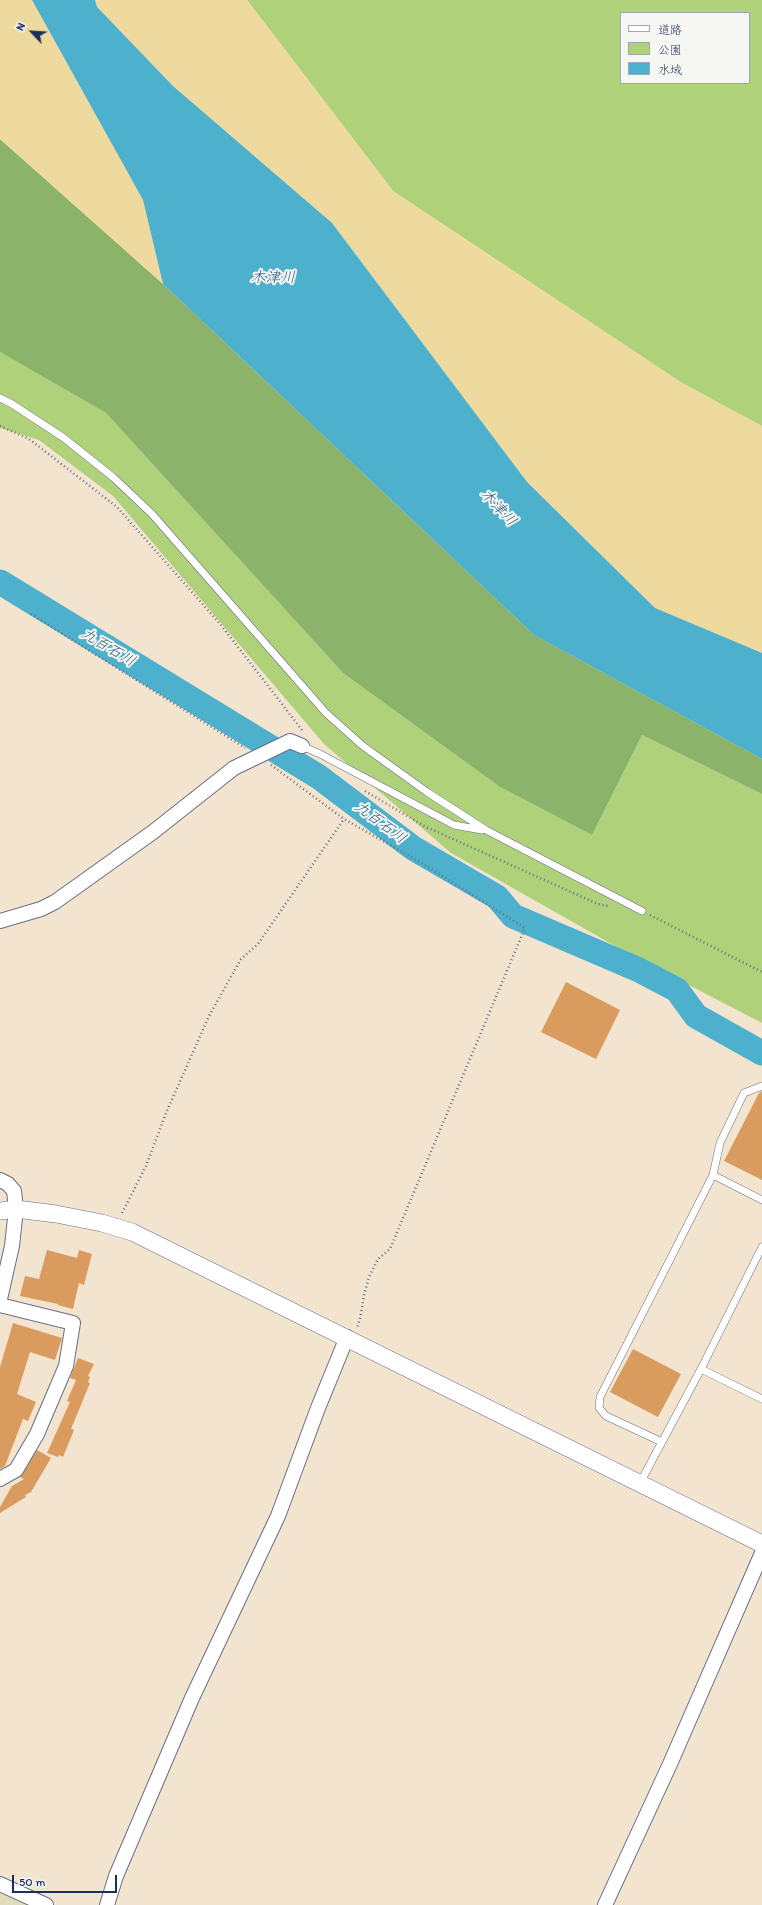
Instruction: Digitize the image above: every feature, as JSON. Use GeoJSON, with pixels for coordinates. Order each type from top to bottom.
{"type":"FeatureCollection","features":[{"type":"Feature","properties":{"kind":"street"},"geometry":{"type":"LineString","coordinates":[[0,921],[55,902],[153,832],[234,768],[258,755],[296,743]]}},
{"type":"Feature","properties":{"kind":"street"},"geometry":{"type":"LineString","coordinates":[[0,1180],[8,1184],[14,1191],[8,1210],[12,1246],[0,1299]]}},
{"type":"Feature","properties":{"kind":"street"},"geometry":{"type":"LineString","coordinates":[[8,1210],[69,1216],[115,1226],[153,1241],[762,1544]]}},
{"type":"Feature","properties":{"kind":"street"},"geometry":{"type":"LineString","coordinates":[[0,1305],[73,1323],[66,1366],[37,1434],[16,1470],[0,1479]]}},
{"type":"Feature","properties":{"kind":"street"},"geometry":{"type":"LineString","coordinates":[[107,1905],[116,1876],[192,1698],[278,1516],[318,1408],[347,1338]]}},
{"type":"Feature","properties":{"kind":"street"},"geometry":{"type":"LineString","coordinates":[[605,1905],[670,1764],[762,1553]]}},
{"type":"Feature","properties":{"kind":"street"},"geometry":{"type":"LineString","coordinates":[[0,1884],[46,1905]]}},
{"type":"Feature","properties":{"kind":"lane"},"geometry":{"type":"LineString","coordinates":[[0,398],[12,404],[64,438],[114,478],[152,514],[326,713],[363,746],[427,792],[486,830],[642,912]]}},
{"type":"Feature","properties":{"kind":"lane"},"geometry":{"type":"LineString","coordinates":[[296,743],[454,825],[486,830]]}},
{"type":"Feature","properties":{"kind":"lane"},"geometry":{"type":"LineString","coordinates":[[662,1442],[606,1416],[599,1408],[600,1397],[713,1175],[720,1143],[744,1093],[762,1086]]}},
{"type":"Feature","properties":{"kind":"lane"},"geometry":{"type":"LineString","coordinates":[[713,1175],[762,1200]]}},
{"type":"Feature","properties":{"kind":"lane"},"geometry":{"type":"LineString","coordinates":[[640,1483],[701,1369],[762,1247]]}},
{"type":"Feature","properties":{"kind":"lane"},"geometry":{"type":"LineString","coordinates":[[701,1369],[762,1399]]}},
{"type":"Feature","properties":{"kind":"path"},"geometry":{"type":"LineString","coordinates":[[31,614],[258,755],[344,819],[420,862],[525,928],[390,1249],[378,1259],[369,1277],[360,1319],[355,1334],[347,1338]]}},
{"type":"Feature","properties":{"kind":"path"},"geometry":{"type":"LineString","coordinates":[[115,1226],[146,1166],[166,1113],[216,1003],[241,959],[258,944],[344,819]]}},
{"type":"Feature","properties":{"kind":"shaded area"},"geometry":{"type":"Polygon","coordinates":[[[0,1890],[36,1905],[0,1905],[0,1890]]]}},
{"type":"Feature","properties":{"kind":"green space"},"geometry":{"type":"Polygon","coordinates":[[[247,0],[762,0],[762,426],[682,383],[393,191],[247,0]]]}},
{"type":"Feature","properties":{"kind":"green space"},"geometry":{"type":"Polygon","coordinates":[[[0,139],[163,284],[534,635],[762,759],[762,794],[642,735],[592,835],[500,787],[343,673],[106,413],[0,352],[0,139]]]}},
{"type":"Feature","properties":{"kind":"green space"},"geometry":{"type":"Polygon","coordinates":[[[0,352],[106,413],[343,673],[500,787],[592,835],[642,735],[762,794],[762,1023],[631,955],[451,853],[324,744],[113,496],[39,440],[0,428],[0,352]]]}},
{"type":"Feature","properties":{"kind":"sand"},"geometry":{"type":"Polygon","coordinates":[[[0,0],[32,0],[143,200],[163,284],[0,139],[0,0]]]}},
{"type":"Feature","properties":{"kind":"sand"},"geometry":{"type":"Polygon","coordinates":[[[95,0],[247,0],[393,191],[682,383],[762,426],[762,653],[655,608],[527,482],[332,223],[173,86],[97,7],[95,0]]]}},
{"type":"Feature","properties":{"kind":"water","name":"木津川"},"geometry":{"type":"Polygon","coordinates":[[[32,0],[95,0],[97,7],[173,86],[332,223],[527,482],[655,608],[762,653],[762,759],[534,635],[163,284],[143,200],[32,0]]]}},
{"type":"Feature","properties":{"kind":"building"},"geometry":{"type":"Polygon","coordinates":[[[566,982],[620,1010],[596,1059],[541,1032],[566,982]]]}},
{"type":"Feature","properties":{"kind":"building"},"geometry":{"type":"Polygon","coordinates":[[[762,1091],[762,1180],[724,1161],[759,1093],[762,1091]]]}},
{"type":"Feature","properties":{"kind":"building"},"geometry":{"type":"Polygon","coordinates":[[[47,1250],[77,1258],[79,1250],[92,1254],[84,1285],[79,1283],[73,1309],[58,1304],[20,1296],[25,1276],[39,1279],[47,1250]]]}},
{"type":"Feature","properties":{"kind":"building"},"geometry":{"type":"Polygon","coordinates":[[[13,1323],[62,1338],[55,1360],[30,1352],[17,1394],[36,1402],[28,1421],[23,1419],[5,1466],[0,1469],[0,1367],[13,1323]]]}},
{"type":"Feature","properties":{"kind":"building"},"geometry":{"type":"Polygon","coordinates":[[[633,1349],[681,1374],[658,1417],[610,1392],[633,1349]]]}},
{"type":"Feature","properties":{"kind":"building"},"geometry":{"type":"Polygon","coordinates":[[[78,1358],[94,1364],[88,1376],[90,1377],[88,1382],[90,1383],[71,1429],[74,1430],[63,1457],[59,1455],[58,1457],[47,1453],[70,1402],[67,1401],[76,1380],[70,1378],[78,1358]]]}},
{"type":"Feature","properties":{"kind":"building"},"geometry":{"type":"Polygon","coordinates":[[[37,1450],[51,1458],[31,1492],[25,1495],[26,1497],[0,1513],[0,1507],[12,1486],[24,1479],[20,1477],[37,1450]]]}},
{"type":"Feature","properties":{"kind":"waterway","name":"九百石川"},"geometry":{"type":"LineString","coordinates":[[0,582],[319,777],[413,848],[497,897],[513,916],[639,970],[677,990],[696,1016],[762,1053]]}}]}
